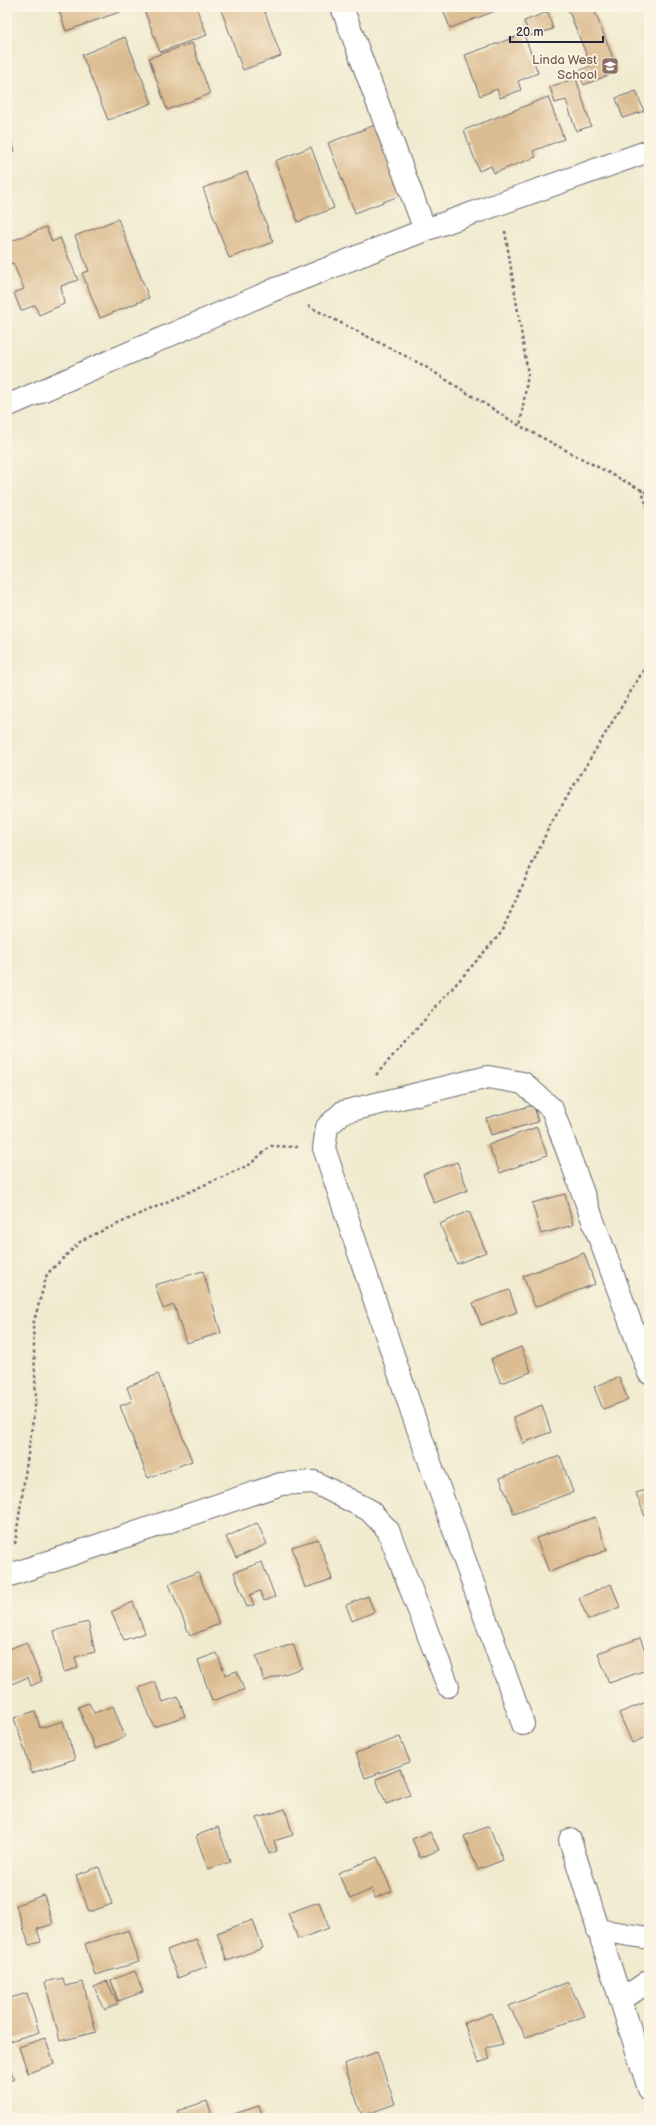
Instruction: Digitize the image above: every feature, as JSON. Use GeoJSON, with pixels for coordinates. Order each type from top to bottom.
{"type":"FeatureCollection","features":[{"type":"Feature","properties":{"kind":"street"},"geometry":{"type":"LineString","coordinates":[[342,7],[425,230]]}},
{"type":"Feature","properties":{"kind":"street"},"geometry":{"type":"LineString","coordinates":[[7,406],[276,290],[425,230],[649,151]]}},
{"type":"Feature","properties":{"kind":"street"},"geometry":{"type":"LineString","coordinates":[[523,1724],[412,1412],[324,1148],[326,1127],[343,1112],[488,1077],[523,1083],[552,1109],[649,1373]]}},
{"type":"Feature","properties":{"kind":"street"},"geometry":{"type":"LineString","coordinates":[[9,1575],[280,1484],[314,1482],[369,1510],[388,1530],[448,1686]]}},
{"type":"Feature","properties":{"kind":"street"},"geometry":{"type":"LineString","coordinates":[[570,1840],[649,2089]]}},
{"type":"Feature","properties":{"kind":"street"},"geometry":{"type":"LineString","coordinates":[[598,1930],[649,1938]]}},
{"type":"Feature","properties":{"kind":"street"},"geometry":{"type":"LineString","coordinates":[[621,2000],[649,1982]]}},
{"type":"Feature","properties":{"kind":"path"},"geometry":{"type":"LineString","coordinates":[[500,203],[528,374],[520,426]]}},
{"type":"Feature","properties":{"kind":"path"},"geometry":{"type":"LineString","coordinates":[[276,290],[421,364],[520,426],[649,494]]}},
{"type":"Feature","properties":{"kind":"path"},"geometry":{"type":"LineString","coordinates":[[641,489],[649,512]]}},
{"type":"Feature","properties":{"kind":"path"},"geometry":{"type":"LineString","coordinates":[[375,1076],[500,933],[549,827],[649,661]]}},
{"type":"Feature","properties":{"kind":"path"},"geometry":{"type":"LineString","coordinates":[[9,1575],[36,1399],[33,1325],[47,1274],[82,1240],[249,1165],[271,1146],[324,1148]]}},
{"type":"Feature","properties":{"kind":"building"},"geometry":{"type":"Polygon","coordinates":[[[58,7],[124,7],[125,10],[66,31],[58,7]]]}},
{"type":"Feature","properties":{"kind":"building"},"geometry":{"type":"Polygon","coordinates":[[[143,7],[196,7],[207,35],[160,52],[143,7]]]}},
{"type":"Feature","properties":{"kind":"building"},"geometry":{"type":"Polygon","coordinates":[[[220,7],[263,7],[281,56],[243,70],[220,7]]]}},
{"type":"Feature","properties":{"kind":"building"},"geometry":{"type":"Polygon","coordinates":[[[442,7],[506,7],[450,28],[442,7]]]}},
{"type":"Feature","properties":{"kind":"building"},"geometry":{"type":"Polygon","coordinates":[[[567,7],[593,7],[618,71],[584,85],[578,71],[591,66],[567,7]]]}},
{"type":"Feature","properties":{"kind":"building"},"geometry":{"type":"Polygon","coordinates":[[[548,12],[553,29],[530,36],[524,21],[548,12]]]}},
{"type":"Feature","properties":{"kind":"building"},"geometry":{"type":"Polygon","coordinates":[[[524,34],[538,73],[518,81],[521,90],[500,98],[497,89],[480,96],[465,55],[524,34]]]}},
{"type":"Feature","properties":{"kind":"building"},"geometry":{"type":"Polygon","coordinates":[[[125,37],[152,103],[108,120],[82,55],[125,37]]]}},
{"type":"Feature","properties":{"kind":"building"},"geometry":{"type":"Polygon","coordinates":[[[192,43],[210,94],[167,110],[149,58],[192,43]]]}},
{"type":"Feature","properties":{"kind":"building"},"geometry":{"type":"Polygon","coordinates":[[[576,78],[591,126],[576,131],[566,100],[555,103],[550,87],[576,78]]]}},
{"type":"Feature","properties":{"kind":"building"},"geometry":{"type":"Polygon","coordinates":[[[636,91],[644,111],[623,118],[616,98],[636,91]]]}},
{"type":"Feature","properties":{"kind":"building"},"geometry":{"type":"Polygon","coordinates":[[[548,97],[564,139],[533,151],[536,157],[494,173],[491,166],[479,171],[464,130],[548,97]]]}},
{"type":"Feature","properties":{"kind":"building"},"geometry":{"type":"Polygon","coordinates":[[[383,122],[409,192],[355,213],[328,143],[383,122]]]}},
{"type":"Feature","properties":{"kind":"building"},"geometry":{"type":"Polygon","coordinates":[[[7,129],[15,151],[7,153],[7,129]]]}},
{"type":"Feature","properties":{"kind":"building"},"geometry":{"type":"Polygon","coordinates":[[[311,147],[334,208],[298,222],[275,161],[311,147]]]}},
{"type":"Feature","properties":{"kind":"building"},"geometry":{"type":"Polygon","coordinates":[[[247,172],[273,242],[229,258],[203,188],[247,172]]]}},
{"type":"Feature","properties":{"kind":"building"},"geometry":{"type":"Polygon","coordinates":[[[118,219],[149,298],[100,318],[82,273],[89,271],[75,236],[118,219]]]}},
{"type":"Feature","properties":{"kind":"building"},"geometry":{"type":"Polygon","coordinates":[[[46,227],[52,242],[60,238],[78,280],[61,286],[64,304],[39,315],[35,305],[21,311],[14,293],[24,289],[13,263],[7,265],[7,243],[46,227]]]}},
{"type":"Feature","properties":{"kind":"building"},"geometry":{"type":"Polygon","coordinates":[[[534,1105],[538,1122],[491,1135],[486,1118],[534,1105]]]}},
{"type":"Feature","properties":{"kind":"building"},"geometry":{"type":"Polygon","coordinates":[[[537,1127],[547,1155],[500,1173],[488,1145],[537,1127]]]}},
{"type":"Feature","properties":{"kind":"building"},"geometry":{"type":"Polygon","coordinates":[[[457,1162],[468,1190],[434,1203],[423,1174],[457,1162]]]}},
{"type":"Feature","properties":{"kind":"building"},"geometry":{"type":"Polygon","coordinates":[[[565,1194],[573,1225],[541,1234],[532,1203],[565,1194]]]}},
{"type":"Feature","properties":{"kind":"building"},"geometry":{"type":"Polygon","coordinates":[[[469,1211],[486,1252],[457,1264],[440,1224],[469,1211]]]}},
{"type":"Feature","properties":{"kind":"building"},"geometry":{"type":"Polygon","coordinates":[[[584,1253],[595,1284],[535,1307],[523,1276],[584,1253]]]}},
{"type":"Feature","properties":{"kind":"building"},"geometry":{"type":"Polygon","coordinates":[[[203,1271],[221,1333],[186,1343],[174,1305],[163,1309],[155,1285],[203,1271]]]}},
{"type":"Feature","properties":{"kind":"building"},"geometry":{"type":"Polygon","coordinates":[[[509,1290],[517,1312],[481,1325],[473,1303],[509,1290]]]}},
{"type":"Feature","properties":{"kind":"building"},"geometry":{"type":"Polygon","coordinates":[[[521,1347],[531,1372],[501,1383],[491,1359],[521,1347]]]}},
{"type":"Feature","properties":{"kind":"building"},"geometry":{"type":"Polygon","coordinates":[[[158,1374],[192,1461],[148,1478],[120,1406],[132,1401],[127,1387],[158,1374]]]}},
{"type":"Feature","properties":{"kind":"building"},"geometry":{"type":"Polygon","coordinates":[[[619,1377],[628,1400],[603,1409],[594,1387],[619,1377]]]}},
{"type":"Feature","properties":{"kind":"building"},"geometry":{"type":"Polygon","coordinates":[[[542,1405],[551,1432],[523,1443],[513,1417],[542,1405]]]}},
{"type":"Feature","properties":{"kind":"building"},"geometry":{"type":"Polygon","coordinates":[[[560,1456],[573,1492],[514,1514],[500,1478],[560,1456]]]}},
{"type":"Feature","properties":{"kind":"building"},"geometry":{"type":"Polygon","coordinates":[[[649,1489],[649,1527],[636,1493],[649,1489]]]}},
{"type":"Feature","properties":{"kind":"building"},"geometry":{"type":"Polygon","coordinates":[[[595,1517],[607,1550],[549,1572],[536,1538],[595,1517]]]}},
{"type":"Feature","properties":{"kind":"building"},"geometry":{"type":"Polygon","coordinates":[[[257,1523],[267,1544],[236,1558],[226,1537],[257,1523]]]}},
{"type":"Feature","properties":{"kind":"building"},"geometry":{"type":"Polygon","coordinates":[[[318,1539],[332,1579],[305,1588],[292,1547],[318,1539]]]}},
{"type":"Feature","properties":{"kind":"building"},"geometry":{"type":"Polygon","coordinates":[[[262,1562],[275,1597],[264,1601],[260,1591],[250,1595],[254,1605],[247,1607],[234,1572],[262,1562]]]}},
{"type":"Feature","properties":{"kind":"building"},"geometry":{"type":"Polygon","coordinates":[[[198,1572],[219,1624],[190,1636],[169,1584],[198,1572]]]}},
{"type":"Feature","properties":{"kind":"building"},"geometry":{"type":"Polygon","coordinates":[[[611,1584],[620,1607],[588,1620],[579,1598],[611,1584]]]}},
{"type":"Feature","properties":{"kind":"building"},"geometry":{"type":"Polygon","coordinates":[[[368,1596],[374,1612],[352,1621],[346,1605],[368,1596]]]}},
{"type":"Feature","properties":{"kind":"building"},"geometry":{"type":"Polygon","coordinates":[[[133,1602],[145,1633],[124,1640],[111,1612],[133,1602]]]}},
{"type":"Feature","properties":{"kind":"building"},"geometry":{"type":"Polygon","coordinates":[[[88,1622],[95,1652],[75,1657],[78,1668],[64,1672],[54,1631],[88,1622]]]}},
{"type":"Feature","properties":{"kind":"building"},"geometry":{"type":"Polygon","coordinates":[[[640,1638],[649,1661],[649,1669],[609,1683],[598,1653],[640,1638]]]}},
{"type":"Feature","properties":{"kind":"building"},"geometry":{"type":"Polygon","coordinates":[[[26,1642],[42,1681],[31,1686],[28,1677],[7,1686],[7,1650],[26,1642]]]}},
{"type":"Feature","properties":{"kind":"building"},"geometry":{"type":"Polygon","coordinates":[[[293,1644],[302,1668],[264,1681],[256,1656],[293,1644]]]}},
{"type":"Feature","properties":{"kind":"building"},"geometry":{"type":"Polygon","coordinates":[[[217,1653],[225,1675],[237,1671],[244,1690],[212,1701],[198,1660],[217,1653]]]}},
{"type":"Feature","properties":{"kind":"building"},"geometry":{"type":"Polygon","coordinates":[[[155,1682],[163,1702],[178,1697],[185,1716],[154,1727],[139,1688],[155,1682]]]}},
{"type":"Feature","properties":{"kind":"building"},"geometry":{"type":"Polygon","coordinates":[[[649,1701],[649,1736],[632,1743],[619,1713],[649,1701]]]}},
{"type":"Feature","properties":{"kind":"building"},"geometry":{"type":"Polygon","coordinates":[[[89,1703],[94,1713],[113,1706],[125,1737],[95,1749],[78,1707],[89,1703]]]}},
{"type":"Feature","properties":{"kind":"building"},"geometry":{"type":"Polygon","coordinates":[[[35,1711],[40,1728],[63,1721],[75,1759],[32,1773],[14,1718],[35,1711]]]}},
{"type":"Feature","properties":{"kind":"building"},"geometry":{"type":"Polygon","coordinates":[[[400,1737],[410,1762],[365,1778],[356,1753],[400,1737]]]}},
{"type":"Feature","properties":{"kind":"building"},"geometry":{"type":"Polygon","coordinates":[[[400,1769],[410,1795],[386,1804],[376,1779],[400,1769]]]}},
{"type":"Feature","properties":{"kind":"building"},"geometry":{"type":"Polygon","coordinates":[[[285,1809],[293,1835],[274,1841],[277,1851],[269,1854],[257,1818],[285,1809]]]}},
{"type":"Feature","properties":{"kind":"building"},"geometry":{"type":"Polygon","coordinates":[[[489,1826],[503,1860],[478,1870],[464,1836],[489,1826]]]}},
{"type":"Feature","properties":{"kind":"building"},"geometry":{"type":"Polygon","coordinates":[[[218,1827],[230,1862],[208,1869],[196,1836],[218,1827]]]}},
{"type":"Feature","properties":{"kind":"building"},"geometry":{"type":"Polygon","coordinates":[[[430,1832],[439,1850],[420,1858],[412,1839],[430,1832]]]}},
{"type":"Feature","properties":{"kind":"building"},"geometry":{"type":"Polygon","coordinates":[[[377,1857],[392,1891],[375,1898],[372,1889],[350,1899],[338,1873],[377,1857]]]}},
{"type":"Feature","properties":{"kind":"building"},"geometry":{"type":"Polygon","coordinates":[[[99,1867],[112,1904],[89,1912],[76,1875],[99,1867]]]}},
{"type":"Feature","properties":{"kind":"building"},"geometry":{"type":"Polygon","coordinates":[[[44,1895],[53,1924],[37,1929],[41,1942],[29,1945],[16,1905],[44,1895]]]}},
{"type":"Feature","properties":{"kind":"building"},"geometry":{"type":"Polygon","coordinates":[[[319,1902],[329,1928],[298,1939],[288,1913],[319,1902]]]}},
{"type":"Feature","properties":{"kind":"building"},"geometry":{"type":"Polygon","coordinates":[[[253,1920],[263,1948],[227,1961],[217,1933],[253,1920]]]}},
{"type":"Feature","properties":{"kind":"building"},"geometry":{"type":"Polygon","coordinates":[[[129,1930],[139,1962],[95,1975],[85,1944],[129,1930]]]}},
{"type":"Feature","properties":{"kind":"building"},"geometry":{"type":"Polygon","coordinates":[[[196,1939],[207,1966],[178,1978],[167,1950],[196,1939]]]}},
{"type":"Feature","properties":{"kind":"building"},"geometry":{"type":"Polygon","coordinates":[[[135,1971],[143,1992],[118,2001],[111,1980],[135,1971]]]}},
{"type":"Feature","properties":{"kind":"building"},"geometry":{"type":"Polygon","coordinates":[[[63,1978],[65,1986],[83,1982],[96,2032],[60,2041],[45,1982],[63,1978]]]}},
{"type":"Feature","properties":{"kind":"building"},"geometry":{"type":"Polygon","coordinates":[[[107,1981],[118,2004],[105,2010],[94,1987],[107,1981]]]}},
{"type":"Feature","properties":{"kind":"building"},"geometry":{"type":"Polygon","coordinates":[[[568,1982],[585,2016],[526,2037],[509,2006],[568,1982]]]}},
{"type":"Feature","properties":{"kind":"building"},"geometry":{"type":"Polygon","coordinates":[[[27,1993],[39,2032],[7,2042],[7,1999],[27,1993]]]}},
{"type":"Feature","properties":{"kind":"building"},"geometry":{"type":"Polygon","coordinates":[[[492,2013],[503,2044],[486,2048],[490,2059],[478,2063],[464,2023],[492,2013]]]}},
{"type":"Feature","properties":{"kind":"building"},"geometry":{"type":"Polygon","coordinates":[[[45,2038],[54,2064],[28,2073],[19,2047],[45,2038]]]}},
{"type":"Feature","properties":{"kind":"building"},"geometry":{"type":"Polygon","coordinates":[[[377,2052],[395,2104],[362,2116],[344,2064],[377,2052]]]}},
{"type":"Feature","properties":{"kind":"building"},"geometry":{"type":"Polygon","coordinates":[[[7,2061],[14,2079],[7,2082],[7,2061]]]}},
{"type":"Feature","properties":{"kind":"building"},"geometry":{"type":"Polygon","coordinates":[[[207,2101],[213,2118],[180,2118],[177,2111],[207,2101]]]}},
{"type":"Feature","properties":{"kind":"building"},"geometry":{"type":"Polygon","coordinates":[[[259,2106],[263,2118],[229,2118],[228,2116],[259,2106]]]}},
{"type":"Feature","properties":{"kind":"place","name":"Linda West School"},"geometry":{"type":"Point","coordinates":[610,66]}}]}
